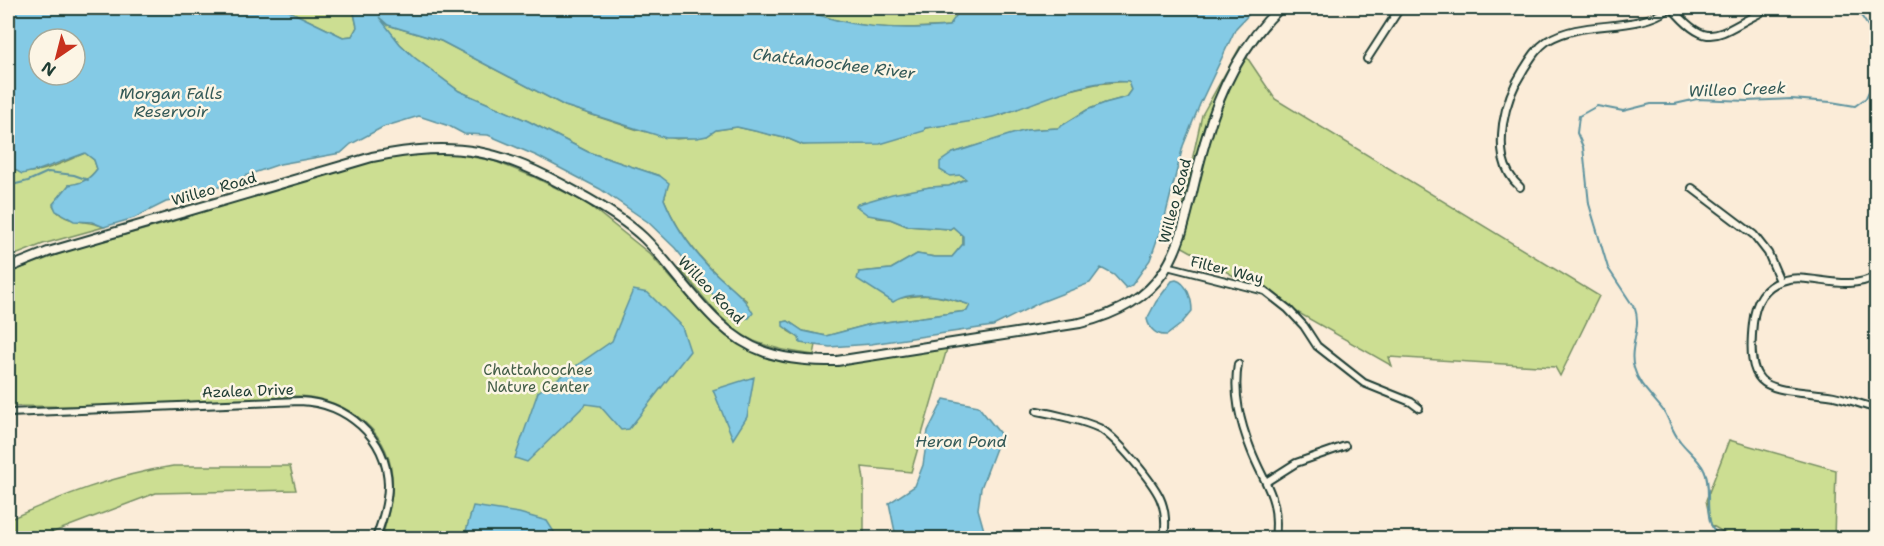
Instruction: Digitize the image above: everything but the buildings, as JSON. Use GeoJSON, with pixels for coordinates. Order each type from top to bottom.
{"type":"FeatureCollection","features":[{"type":"Feature","properties":{"kind":"street","name":"Willeo Road"},"geometry":{"type":"LineString","coordinates":[[8,268],[48,252],[372,157],[406,150],[446,148],[486,153],[512,160],[604,208],[643,237],[727,329],[753,346],[787,357],[837,362],[1080,323],[1115,313],[1134,303],[1150,288],[1167,266],[1178,246],[1204,144],[1223,89],[1250,43],[1280,8]]}},
{"type":"Feature","properties":{"kind":"street"},"geometry":{"type":"LineString","coordinates":[[1367,59],[1400,8]]}},
{"type":"Feature","properties":{"kind":"street"},"geometry":{"type":"LineString","coordinates":[[1520,187],[1510,178],[1504,165],[1502,137],[1505,114],[1510,95],[1534,52],[1546,41],[1562,34],[1646,20],[1671,8],[1687,26],[1706,35],[1724,32],[1760,13]]}},
{"type":"Feature","properties":{"kind":"street"},"geometry":{"type":"LineString","coordinates":[[1692,188],[1754,235],[1768,253],[1780,281]]}},
{"type":"Feature","properties":{"kind":"street","name":"Filter Way"},"geometry":{"type":"LineString","coordinates":[[1167,266],[1265,291],[1288,309],[1304,326],[1317,346],[1364,383],[1403,398],[1419,408]]}},
{"type":"Feature","properties":{"kind":"street"},"geometry":{"type":"LineString","coordinates":[[1876,276],[1859,282],[1844,283],[1792,279],[1780,281],[1763,293],[1755,310],[1750,356],[1760,378],[1769,386],[1780,390],[1831,395],[1876,408]]}},
{"type":"Feature","properties":{"kind":"street"},"geometry":{"type":"LineString","coordinates":[[1238,364],[1235,380],[1237,404],[1242,427],[1274,500],[1277,518],[1275,538]]}},
{"type":"Feature","properties":{"kind":"street","name":"Azalea Drive"},"geometry":{"type":"LineString","coordinates":[[8,413],[300,401],[332,407],[351,417],[365,429],[376,444],[384,463],[388,482],[387,499],[376,538]]}},
{"type":"Feature","properties":{"kind":"street"},"geometry":{"type":"LineString","coordinates":[[1037,411],[1090,424],[1101,429],[1116,442],[1161,498],[1165,512],[1164,538]]}},
{"type":"Feature","properties":{"kind":"street"},"geometry":{"type":"LineString","coordinates":[[1266,482],[1296,463],[1345,446]]}},
{"type":"Feature","properties":{"kind":"green space"},"geometry":{"type":"Polygon","coordinates":[[[283,8],[353,8],[357,27],[352,36],[343,37],[283,8]]]}},
{"type":"Feature","properties":{"kind":"green space"},"geometry":{"type":"Polygon","coordinates":[[[798,8],[945,8],[957,16],[949,26],[891,28],[854,24],[798,8]]]}},
{"type":"Feature","properties":{"kind":"green space"},"geometry":{"type":"Polygon","coordinates":[[[375,13],[388,25],[441,41],[565,106],[635,129],[676,139],[707,136],[716,130],[737,127],[789,139],[803,145],[1001,115],[1058,93],[1096,84],[1129,81],[1132,90],[1127,97],[1087,110],[1058,128],[1027,130],[953,153],[950,175],[961,175],[966,179],[949,186],[930,187],[858,204],[878,218],[890,219],[907,226],[950,229],[953,227],[963,236],[963,244],[952,257],[917,254],[891,269],[859,272],[896,299],[934,296],[971,305],[967,311],[871,324],[826,336],[803,331],[788,321],[783,322],[788,331],[800,338],[801,343],[816,345],[814,355],[776,348],[754,341],[732,327],[705,299],[680,269],[692,268],[728,313],[739,319],[747,301],[710,267],[679,229],[664,199],[666,193],[660,176],[588,152],[528,121],[459,91],[415,58],[400,44],[375,13]]]}},
{"type":"Feature","properties":{"kind":"green space"},"geometry":{"type":"Polygon","coordinates":[[[1240,47],[1275,99],[1599,296],[1560,376],[1555,367],[1389,357],[1392,366],[1174,242],[1202,115],[1240,47]]]}},
{"type":"Feature","properties":{"kind":"green space","name":"Chattahoochee Nature Center"},"geometry":{"type":"Polygon","coordinates":[[[394,151],[451,153],[494,161],[534,177],[585,202],[650,254],[719,329],[738,344],[769,359],[798,363],[949,342],[911,472],[862,467],[864,538],[382,538],[392,492],[392,476],[388,458],[371,428],[358,416],[326,401],[291,396],[224,404],[8,406],[8,273],[70,250],[161,225],[394,151]]]}},
{"type":"Feature","properties":{"kind":"green space"},"geometry":{"type":"Polygon","coordinates":[[[85,153],[94,160],[97,169],[85,180],[69,185],[53,205],[62,216],[104,227],[43,244],[8,258],[8,166],[26,172],[36,171],[85,153]]]}},
{"type":"Feature","properties":{"kind":"green space"},"geometry":{"type":"Polygon","coordinates":[[[1729,440],[1836,470],[1834,538],[1733,538],[1711,525],[1706,500],[1729,440]]]}},
{"type":"Feature","properties":{"kind":"green space"},"geometry":{"type":"Polygon","coordinates":[[[173,466],[290,466],[296,490],[156,493],[38,538],[8,538],[8,520],[28,511],[109,481],[173,466]]]}},
{"type":"Feature","properties":{"kind":"water","name":"Morgan Falls Reservoir"},"geometry":{"type":"Polygon","coordinates":[[[8,8],[283,8],[343,37],[352,36],[357,27],[353,8],[798,8],[854,24],[910,28],[949,26],[956,16],[946,8],[1255,8],[1236,28],[1200,104],[1183,146],[1165,217],[1150,260],[1132,285],[1126,288],[1114,275],[1101,268],[1090,283],[1041,302],[993,326],[871,344],[830,347],[800,343],[799,338],[783,326],[783,322],[788,321],[803,331],[826,336],[871,324],[967,311],[970,305],[931,295],[911,295],[893,302],[857,279],[859,272],[891,269],[917,254],[952,257],[963,244],[963,236],[953,227],[950,229],[907,226],[890,219],[868,215],[856,206],[892,194],[949,186],[966,179],[961,175],[950,176],[940,170],[940,162],[953,153],[1009,135],[1027,130],[1058,128],[1087,110],[1127,97],[1132,90],[1129,82],[1097,83],[994,117],[925,128],[924,131],[880,144],[803,145],[789,139],[737,127],[716,130],[707,136],[697,138],[666,138],[565,106],[441,41],[388,25],[379,17],[400,44],[415,58],[459,91],[528,121],[588,152],[660,176],[669,183],[664,199],[688,243],[738,294],[753,313],[749,318],[739,319],[728,313],[675,248],[648,222],[600,189],[537,156],[488,135],[464,134],[449,126],[419,116],[383,127],[351,144],[341,153],[280,164],[245,176],[227,188],[212,186],[193,197],[166,202],[134,218],[104,227],[92,222],[74,221],[56,211],[53,204],[69,185],[85,180],[97,169],[94,160],[85,153],[22,174],[8,166],[8,8]]]}},
{"type":"Feature","properties":{"kind":"water"},"geometry":{"type":"Polygon","coordinates":[[[1176,280],[1183,284],[1188,292],[1192,311],[1167,335],[1160,334],[1152,329],[1147,319],[1156,302],[1172,281],[1176,280]]]}},
{"type":"Feature","properties":{"kind":"water"},"geometry":{"type":"Polygon","coordinates":[[[633,290],[648,293],[682,327],[690,351],[629,429],[621,430],[600,406],[586,404],[527,462],[515,458],[538,392],[612,341],[633,290]]]}},
{"type":"Feature","properties":{"kind":"water"},"geometry":{"type":"Polygon","coordinates":[[[754,377],[747,417],[733,439],[713,390],[754,377]]]}},
{"type":"Feature","properties":{"kind":"water","name":"Heron Pond"},"geometry":{"type":"Polygon","coordinates":[[[944,399],[978,406],[1001,435],[981,488],[978,509],[985,534],[983,538],[914,538],[911,533],[895,532],[889,503],[915,486],[923,465],[928,431],[944,399]]]}},
{"type":"Feature","properties":{"kind":"water"},"geometry":{"type":"Polygon","coordinates":[[[473,506],[519,513],[547,521],[556,535],[555,538],[464,538],[473,506]]]}},
{"type":"Feature","properties":{"kind":"waterway","name":"Willeo Creek"},"geometry":{"type":"LineString","coordinates":[[1856,8],[1876,38]]}},
{"type":"Feature","properties":{"kind":"waterway","name":"Willeo Creek"},"geometry":{"type":"LineString","coordinates":[[1722,538],[1711,524],[1707,478],[1702,466],[1678,438],[1665,413],[1636,375],[1633,353],[1637,316],[1635,309],[1608,268],[1589,204],[1583,147],[1577,133],[1579,116],[1597,106],[1623,111],[1651,104],[1675,104],[1697,99],[1747,101],[1791,99],[1855,106],[1866,98],[1876,76]]}},
{"type":"Feature","properties":{"kind":"waterway"},"geometry":{"type":"LineString","coordinates":[[8,186],[28,181],[48,172],[74,175],[88,180]]}},
{"type":"Feature","properties":{"kind":"water label","name":"Chattahoochee River"},"geometry":{"type":"Point","coordinates":[834,63]}}]}
